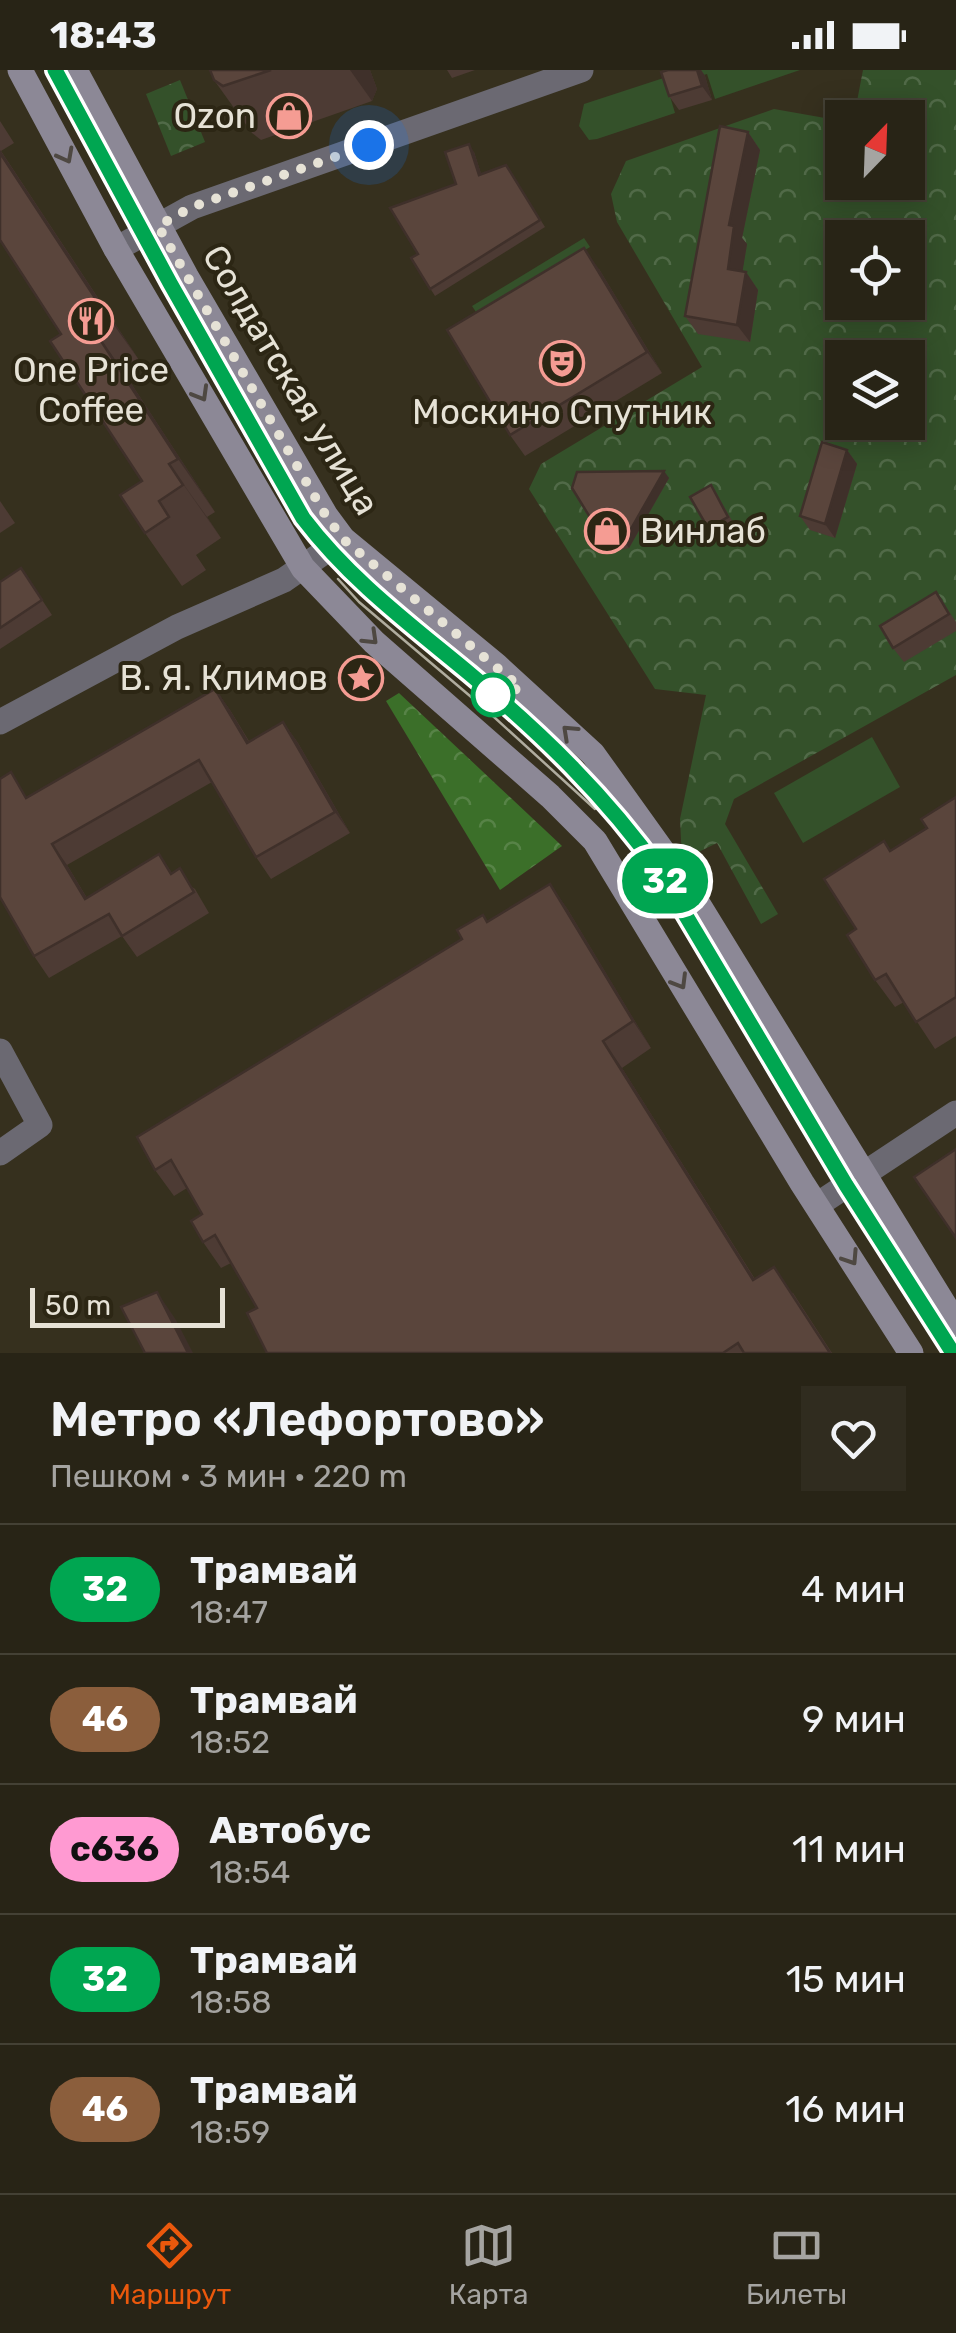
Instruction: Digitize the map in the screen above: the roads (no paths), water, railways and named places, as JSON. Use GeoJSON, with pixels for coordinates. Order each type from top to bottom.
{"type":"FeatureCollection","features":[{"type":"Feature","properties":{"kind":"main road"},"geometry":{"type":"LineString","coordinates":[[20,70],[116,249],[303,568],[374,642],[550,796],[594,840],[911,1353]]}},
{"type":"Feature","properties":{"kind":"main road","name":"Солдатская улица"},"geometry":{"type":"LineString","coordinates":[[75,70],[158,226],[310,493],[343,539],[497,666],[593,754],[684,882],[956,1324]]}},
{"type":"Feature","properties":{"kind":"street"},"geometry":{"type":"LineString","coordinates":[[116,249],[192,207],[581,70]]}},
{"type":"Feature","properties":{"kind":"street"},"geometry":{"type":"LineString","coordinates":[[0,722],[176,628],[284,580],[343,539]]}},
{"type":"Feature","properties":{"kind":"street"},"geometry":{"type":"LineString","coordinates":[[0,1050],[40,1126],[0,1152]]}},
{"type":"Feature","properties":{"kind":"street"},"geometry":{"type":"LineString","coordinates":[[817,1205],[956,1112]]}},
{"type":"Feature","properties":{"kind":"tram line"},"geometry":{"type":"LineString","coordinates":[[54,70],[303,518],[361,582],[547,743],[595,791],[639,844],[660,872],[846,1185],[953,1353]]}},
{"type":"Feature","properties":{"kind":"tram line","name":"32"},"geometry":{"type":"LineString","coordinates":[[55,70],[303,518],[327,550],[368,590],[576,769],[636,838],[846,1185],[953,1353]]}},
{"type":"Feature","properties":{"kind":"tram line"},"geometry":{"type":"LineString","coordinates":[[338,579],[359,602],[595,809]]}},
{"type":"Feature","properties":{"kind":"place","name":"Ozon"},"geometry":{"type":"Point","coordinates":[289,116]}},
{"type":"Feature","properties":{"kind":"place","name":"One Price Coffee"},"geometry":{"type":"Point","coordinates":[91,321]}},
{"type":"Feature","properties":{"kind":"place","name":"Москино Спутник"},"geometry":{"type":"Point","coordinates":[562,363]}},
{"type":"Feature","properties":{"kind":"place","name":"Винлаб"},"geometry":{"type":"Point","coordinates":[607,531]}},
{"type":"Feature","properties":{"kind":"place","name":"В. Я. Климов"},"geometry":{"type":"Point","coordinates":[361,678]}}]}
